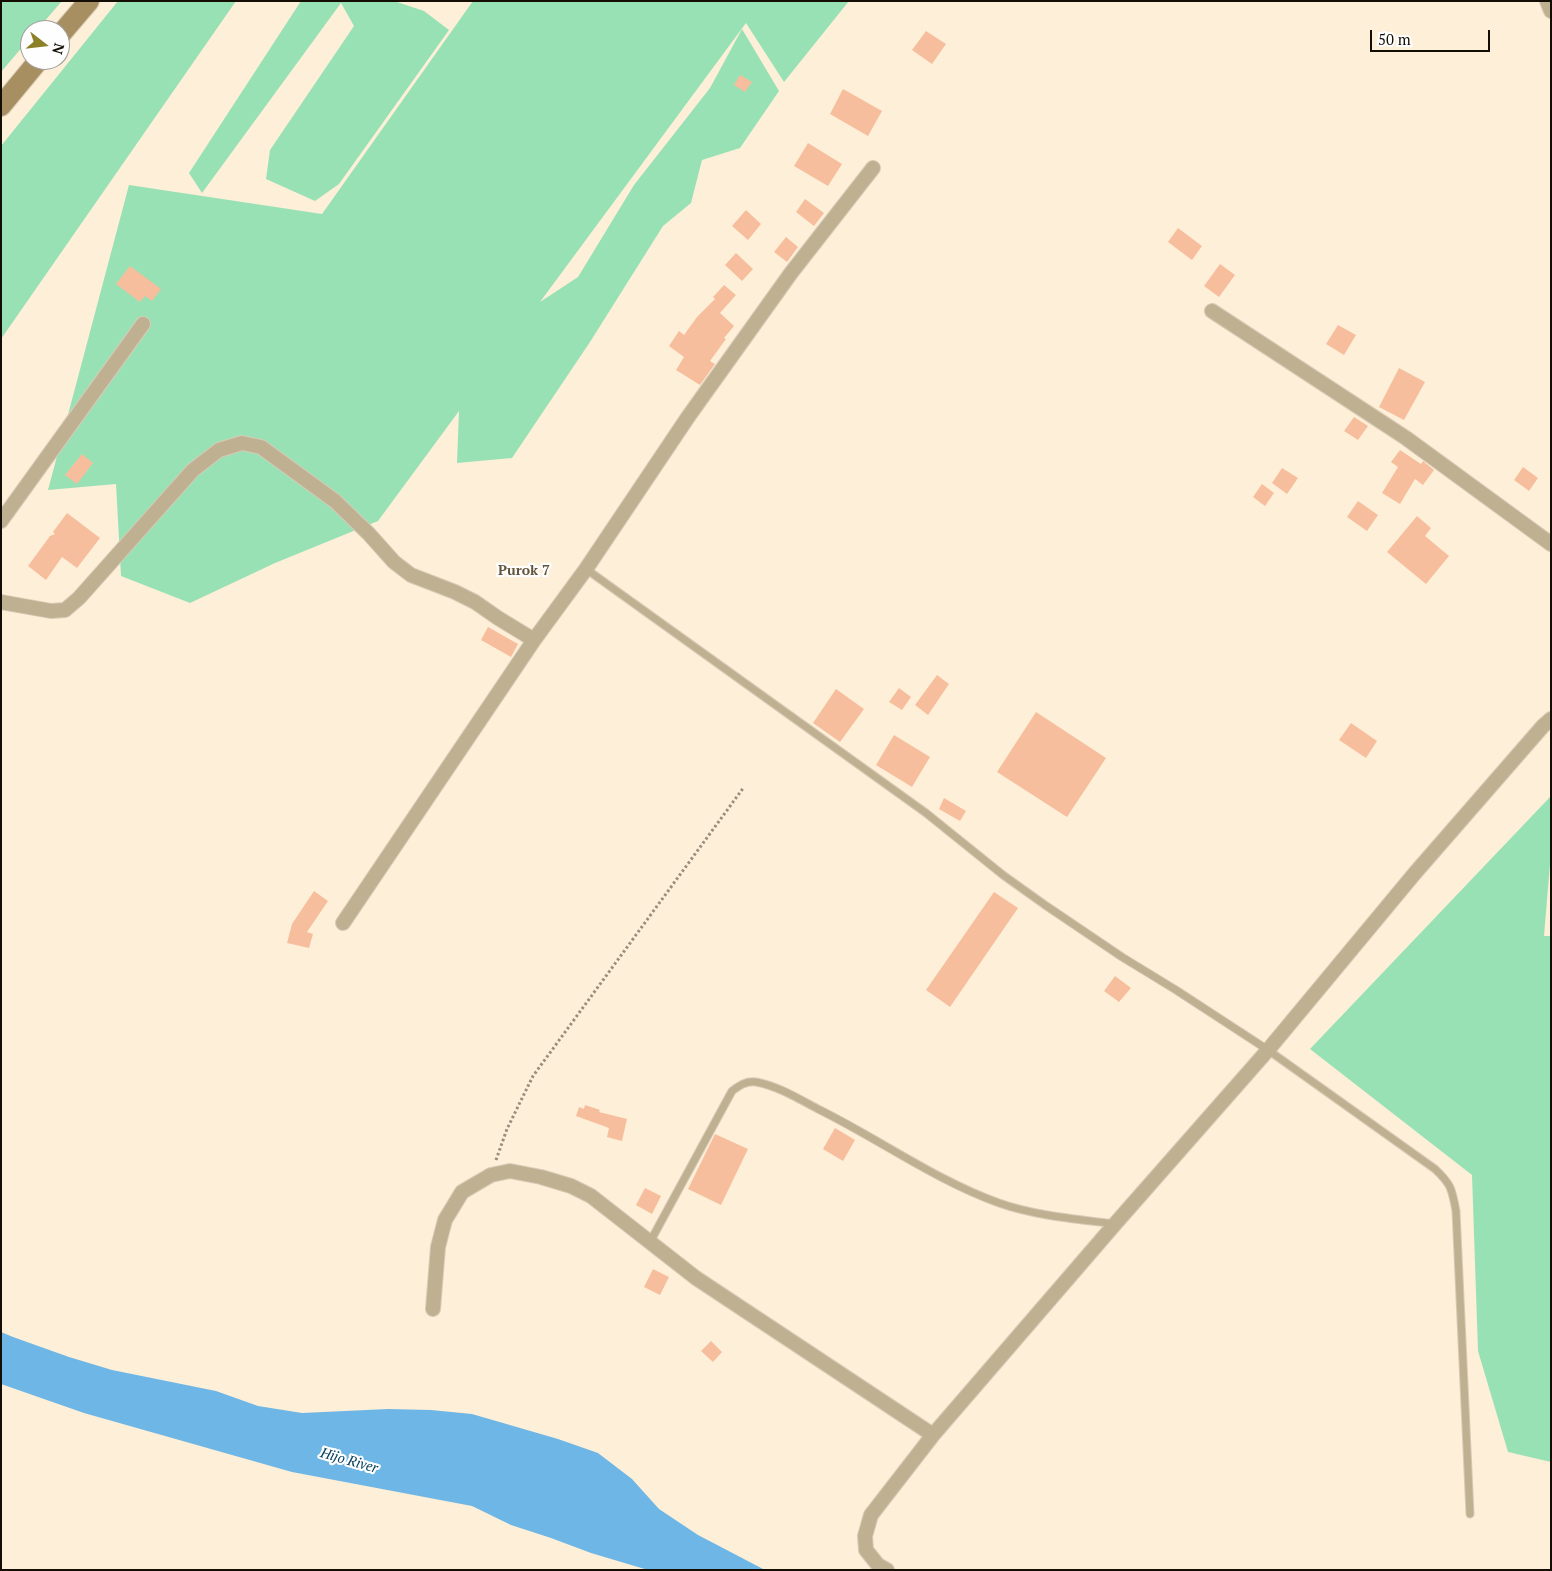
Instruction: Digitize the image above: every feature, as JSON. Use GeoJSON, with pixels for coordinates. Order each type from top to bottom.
{"type":"FeatureCollection","features":[{"type":"Feature","properties":{"kind":"main road"},"geometry":{"type":"LineString","coordinates":[[70,23],[89,1]]}},
{"type":"Feature","properties":{"kind":"main road"},"geometry":{"type":"LineString","coordinates":[[1,106],[31,70]]}},
{"type":"Feature","properties":{"kind":"street"},"geometry":{"type":"LineString","coordinates":[[1547,1],[1551,11]]}},
{"type":"Feature","properties":{"kind":"street"},"geometry":{"type":"LineString","coordinates":[[344,923],[534,640],[586,569],[722,369],[791,273],[872,168]]}},
{"type":"Feature","properties":{"kind":"street"},"geometry":{"type":"LineString","coordinates":[[1212,311],[1406,438],[1551,544]]}},
{"type":"Feature","properties":{"kind":"street"},"geometry":{"type":"LineString","coordinates":[[1,521],[143,324]]}},
{"type":"Feature","properties":{"kind":"street"},"geometry":{"type":"LineString","coordinates":[[1,602],[51,611],[65,610],[79,598],[193,470],[219,450],[242,443],[261,447],[335,501],[394,562],[411,575],[475,602],[534,640]]}},
{"type":"Feature","properties":{"kind":"street"},"geometry":{"type":"LineString","coordinates":[[887,1570],[878,1565],[866,1550],[865,1536],[871,1515],[933,1435],[1268,1050],[1415,873],[1551,719]]}},
{"type":"Feature","properties":{"kind":"street"},"geometry":{"type":"LineString","coordinates":[[433,1309],[438,1247],[446,1220],[462,1192],[491,1175],[510,1171],[541,1177],[571,1186],[591,1196],[696,1278],[933,1435]]}},
{"type":"Feature","properties":{"kind":"lane"},"geometry":{"type":"LineString","coordinates":[[586,569],[926,813],[1003,875],[1045,905],[1122,957],[1268,1050],[1435,1169],[1447,1180],[1456,1211],[1470,1514]]}},
{"type":"Feature","properties":{"kind":"lane"},"geometry":{"type":"LineString","coordinates":[[650,1242],[732,1091],[743,1083],[755,1082],[796,1097],[961,1188],[1001,1204],[1065,1218],[1115,1224]]}},
{"type":"Feature","properties":{"kind":"path"},"geometry":{"type":"LineString","coordinates":[[491,1175],[507,1129],[533,1076],[744,787]]}},
{"type":"Feature","properties":{"kind":"green space"},"geometry":{"type":"Polygon","coordinates":[[[1,1],[62,1],[46,20],[20,20],[20,50],[1,72],[1,1]]]}},
{"type":"Feature","properties":{"kind":"green space"},"geometry":{"type":"Polygon","coordinates":[[[118,1],[236,1],[1,339],[1,146],[62,70],[70,70],[70,60],[118,1]]]}},
{"type":"Feature","properties":{"kind":"green space"},"geometry":{"type":"Polygon","coordinates":[[[301,1],[394,1],[424,11],[449,30],[339,184],[315,201],[266,179],[270,150],[354,26],[341,3],[202,193],[189,173],[301,1]]]}},
{"type":"Feature","properties":{"kind":"green space"},"geometry":{"type":"Polygon","coordinates":[[[473,1],[849,1],[784,82],[746,23],[540,302],[578,277],[634,185],[710,88],[742,29],[779,91],[740,148],[702,160],[691,203],[663,226],[590,342],[512,458],[457,463],[459,411],[378,521],[275,563],[190,603],[121,576],[116,484],[48,490],[129,185],[322,214],[473,1]]]}},
{"type":"Feature","properties":{"kind":"green space"},"geometry":{"type":"Polygon","coordinates":[[[1551,796],[1551,852],[1544,936],[1551,936],[1551,1462],[1508,1452],[1478,1351],[1472,1175],[1310,1049],[1551,796]]]}},
{"type":"Feature","properties":{"kind":"water","name":"Hijo River"},"geometry":{"type":"Polygon","coordinates":[[[1,1332],[69,1357],[112,1370],[216,1391],[258,1406],[302,1413],[388,1409],[431,1410],[472,1414],[558,1439],[598,1453],[632,1479],[659,1509],[698,1535],[765,1570],[648,1570],[591,1553],[511,1525],[472,1506],[292,1472],[84,1413],[1,1384],[1,1332]]]}},
{"type":"Feature","properties":{"kind":"building"},"geometry":{"type":"Polygon","coordinates":[[[926,31],[946,44],[932,64],[912,50],[926,31]]]}},
{"type":"Feature","properties":{"kind":"building"},"geometry":{"type":"Polygon","coordinates":[[[740,75],[752,82],[745,92],[734,85],[740,75]]]}},
{"type":"Feature","properties":{"kind":"building"},"geometry":{"type":"Polygon","coordinates":[[[843,89],[882,111],[868,136],[830,114],[843,89]]]}},
{"type":"Feature","properties":{"kind":"building"},"geometry":{"type":"Polygon","coordinates":[[[808,143],[842,164],[828,186],[794,166],[808,143]]]}},
{"type":"Feature","properties":{"kind":"building"},"geometry":{"type":"Polygon","coordinates":[[[805,199],[824,213],[814,226],[796,212],[805,199]]]}},
{"type":"Feature","properties":{"kind":"building"},"geometry":{"type":"Polygon","coordinates":[[[746,210],[761,224],[748,240],[732,226],[746,210]]]}},
{"type":"Feature","properties":{"kind":"building"},"geometry":{"type":"Polygon","coordinates":[[[1178,228],[1202,246],[1192,260],[1168,242],[1178,228]]]}},
{"type":"Feature","properties":{"kind":"building"},"geometry":{"type":"Polygon","coordinates":[[[786,237],[798,247],[787,262],[774,252],[786,237]]]}},
{"type":"Feature","properties":{"kind":"building"},"geometry":{"type":"Polygon","coordinates":[[[736,253],[753,269],[742,281],[725,265],[736,253]]]}},
{"type":"Feature","properties":{"kind":"building"},"geometry":{"type":"Polygon","coordinates":[[[1220,264],[1235,275],[1219,297],[1204,286],[1220,264]]]}},
{"type":"Feature","properties":{"kind":"building"},"geometry":{"type":"Polygon","coordinates":[[[130,266],[161,289],[152,301],[145,296],[140,302],[116,284],[130,266]]]}},
{"type":"Feature","properties":{"kind":"building"},"geometry":{"type":"Polygon","coordinates":[[[724,285],[736,295],[720,313],[734,326],[710,361],[715,364],[700,385],[676,370],[684,357],[669,346],[679,331],[684,335],[697,317],[715,299],[713,297],[724,285]]]}},
{"type":"Feature","properties":{"kind":"building"},"geometry":{"type":"Polygon","coordinates":[[[1338,325],[1356,335],[1344,355],[1326,344],[1338,325]]]}},
{"type":"Feature","properties":{"kind":"building"},"geometry":{"type":"Polygon","coordinates":[[[1399,368],[1425,382],[1404,420],[1379,407],[1399,368]]]}},
{"type":"Feature","properties":{"kind":"building"},"geometry":{"type":"Polygon","coordinates":[[[1354,417],[1368,426],[1358,440],[1344,431],[1354,417]]]}},
{"type":"Feature","properties":{"kind":"building"},"geometry":{"type":"Polygon","coordinates":[[[1400,450],[1421,464],[1423,461],[1434,470],[1423,485],[1415,479],[1400,504],[1382,493],[1398,467],[1391,462],[1400,450]]]}},
{"type":"Feature","properties":{"kind":"building"},"geometry":{"type":"Polygon","coordinates":[[[82,454],[93,463],[77,484],[65,475],[82,454]]]}},
{"type":"Feature","properties":{"kind":"building"},"geometry":{"type":"Polygon","coordinates":[[[1523,467],[1538,478],[1529,491],[1514,480],[1523,467]]]}},
{"type":"Feature","properties":{"kind":"building"},"geometry":{"type":"Polygon","coordinates":[[[1282,468],[1298,478],[1287,494],[1272,483],[1282,468]]]}},
{"type":"Feature","properties":{"kind":"building"},"geometry":{"type":"Polygon","coordinates":[[[1262,484],[1274,493],[1265,506],[1253,497],[1262,484]]]}},
{"type":"Feature","properties":{"kind":"building"},"geometry":{"type":"Polygon","coordinates":[[[1358,501],[1378,515],[1367,531],[1347,517],[1358,501]]]}},
{"type":"Feature","properties":{"kind":"building"},"geometry":{"type":"Polygon","coordinates":[[[67,513],[100,538],[77,568],[62,557],[46,580],[28,566],[50,536],[55,534],[53,532],[67,513]]]}},
{"type":"Feature","properties":{"kind":"building"},"geometry":{"type":"Polygon","coordinates":[[[1417,516],[1431,528],[1425,536],[1449,556],[1426,584],[1387,552],[1417,516]]]}},
{"type":"Feature","properties":{"kind":"building"},"geometry":{"type":"Polygon","coordinates":[[[488,627],[518,644],[511,657],[481,640],[488,627]]]}},
{"type":"Feature","properties":{"kind":"building"},"geometry":{"type":"Polygon","coordinates":[[[937,675],[949,684],[928,715],[915,705],[937,675]]]}},
{"type":"Feature","properties":{"kind":"building"},"geometry":{"type":"Polygon","coordinates":[[[899,688],[911,697],[902,710],[889,702],[899,688]]]}},
{"type":"Feature","properties":{"kind":"building"},"geometry":{"type":"Polygon","coordinates":[[[836,689],[864,709],[840,742],[813,723],[836,689]]]}},
{"type":"Feature","properties":{"kind":"building"},"geometry":{"type":"Polygon","coordinates":[[[1036,712],[1106,758],[1067,817],[997,772],[1036,712]]]}},
{"type":"Feature","properties":{"kind":"building"},"geometry":{"type":"Polygon","coordinates":[[[1351,723],[1377,741],[1366,758],[1339,740],[1351,723]]]}},
{"type":"Feature","properties":{"kind":"building"},"geometry":{"type":"Polygon","coordinates":[[[894,735],[930,757],[912,787],[876,765],[894,735]]]}},
{"type":"Feature","properties":{"kind":"building"},"geometry":{"type":"Polygon","coordinates":[[[944,798],[966,811],[960,821],[939,809],[944,798]]]}},
{"type":"Feature","properties":{"kind":"building"},"geometry":{"type":"Polygon","coordinates":[[[314,891],[328,901],[307,932],[313,934],[309,948],[287,943],[292,924],[314,891]]]}},
{"type":"Feature","properties":{"kind":"building"},"geometry":{"type":"Polygon","coordinates":[[[994,892],[1018,908],[950,1007],[926,990],[994,892]]]}},
{"type":"Feature","properties":{"kind":"building"},"geometry":{"type":"Polygon","coordinates":[[[1115,976],[1131,988],[1119,1002],[1104,991],[1115,976]]]}},
{"type":"Feature","properties":{"kind":"building"},"geometry":{"type":"Polygon","coordinates":[[[585,1105],[600,1110],[599,1112],[627,1119],[622,1141],[607,1137],[609,1128],[576,1116],[579,1107],[584,1109],[585,1105]]]}},
{"type":"Feature","properties":{"kind":"building"},"geometry":{"type":"Polygon","coordinates":[[[835,1128],[855,1140],[843,1161],[823,1149],[835,1128]]]}},
{"type":"Feature","properties":{"kind":"building"},"geometry":{"type":"Polygon","coordinates":[[[715,1134],[748,1149],[721,1205],[688,1189],[715,1134]]]}},
{"type":"Feature","properties":{"kind":"building"},"geometry":{"type":"Polygon","coordinates":[[[645,1188],[661,1196],[652,1214],[636,1205],[645,1188]]]}},
{"type":"Feature","properties":{"kind":"building"},"geometry":{"type":"Polygon","coordinates":[[[653,1269],[669,1277],[660,1295],[644,1287],[653,1269]]]}},
{"type":"Feature","properties":{"kind":"building"},"geometry":{"type":"Polygon","coordinates":[[[711,1341],[722,1352],[713,1362],[701,1351],[711,1341]]]}},
{"type":"Feature","properties":{"kind":"district","name":"Purok 7"},"geometry":{"type":"Point","coordinates":[524,571]}}]}
